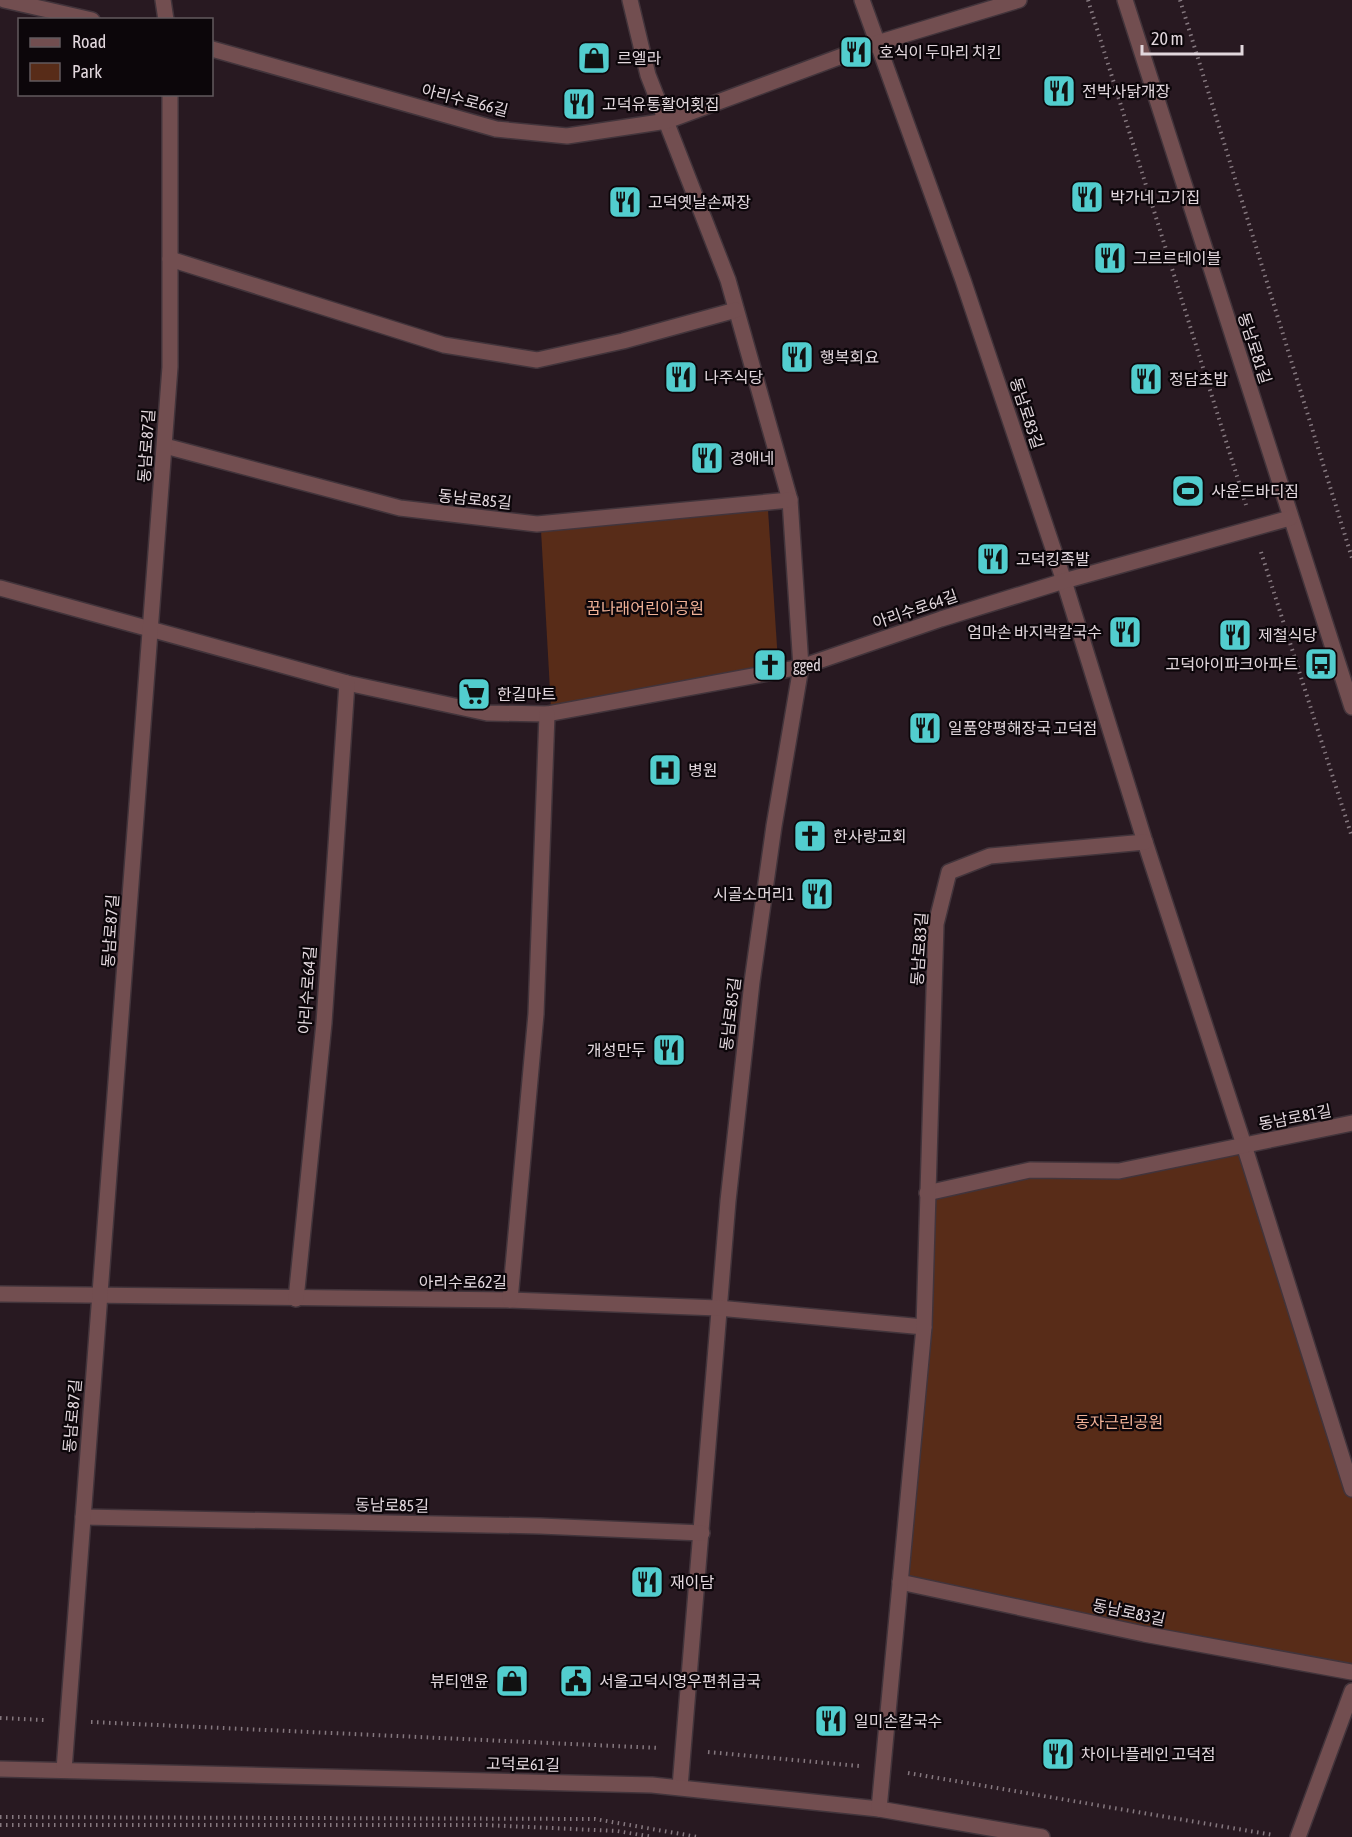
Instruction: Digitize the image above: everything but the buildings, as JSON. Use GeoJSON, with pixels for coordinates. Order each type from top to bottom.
{"type":"FeatureCollection","features":[{"type":"Feature","properties":{"kind":"street"},"geometry":{"type":"LineString","coordinates":[[4,0],[83,18]]}},
{"type":"Feature","properties":{"kind":"street"},"geometry":{"type":"LineString","coordinates":[[163,0],[165,18]]}},
{"type":"Feature","properties":{"kind":"street","name":"동남로85길"},"geometry":{"type":"LineString","coordinates":[[630,0],[648,75],[668,121],[728,280],[790,500],[801,668],[774,825],[752,982],[728,1201],[680,1787]]}},
{"type":"Feature","properties":{"kind":"street","name":"동남로83길"},"geometry":{"type":"LineString","coordinates":[[862,0],[963,280],[1064,581],[1352,1489]]}},
{"type":"Feature","properties":{"kind":"street","name":"아리수로66길"},"geometry":{"type":"LineString","coordinates":[[213,49],[496,129],[567,136],[668,121],[877,43],[1019,0]]}},
{"type":"Feature","properties":{"kind":"street","name":"동남로81길"},"geometry":{"type":"LineString","coordinates":[[1125,0],[1352,707]]}},
{"type":"Feature","properties":{"kind":"street","name":"동남로87길"},"geometry":{"type":"LineString","coordinates":[[64,1770],[165,446],[170,367],[170,96]]}},
{"type":"Feature","properties":{"kind":"street"},"geometry":{"type":"LineString","coordinates":[[170,260],[444,345],[537,360],[623,341],[736,310]]}},
{"type":"Feature","properties":{"kind":"street","name":"동남로85길"},"geometry":{"type":"LineString","coordinates":[[165,446],[400,508],[537,524],[790,500]]}},
{"type":"Feature","properties":{"kind":"street","name":"아리수로64길"},"geometry":{"type":"LineString","coordinates":[[0,588],[347,683],[487,713],[547,714],[801,668],[940,619],[1064,581],[1290,518]]}},
{"type":"Feature","properties":{"kind":"street","name":"아리수로64길"},"geometry":{"type":"LineString","coordinates":[[296,1299],[324,1023],[347,683]]}},
{"type":"Feature","properties":{"kind":"street"},"geometry":{"type":"LineString","coordinates":[[510,1300],[536,1014],[547,714]]}},
{"type":"Feature","properties":{"kind":"street","name":"동남로83길"},"geometry":{"type":"LineString","coordinates":[[879,1809],[924,1328],[936,924],[949,872],[990,856],[1145,842]]}},
{"type":"Feature","properties":{"kind":"street","name":"동남로81길"},"geometry":{"type":"LineString","coordinates":[[1244,1145],[1352,1123]]}},
{"type":"Feature","properties":{"kind":"street"},"geometry":{"type":"LineString","coordinates":[[927,1193],[1030,1170],[1119,1171],[1244,1145]]}},
{"type":"Feature","properties":{"kind":"street","name":"아리수로62길"},"geometry":{"type":"LineString","coordinates":[[0,1294],[510,1300],[718,1308],[924,1328]]}},
{"type":"Feature","properties":{"kind":"street","name":"동남로85길"},"geometry":{"type":"LineString","coordinates":[[82,1517],[540,1526],[702,1533]]}},
{"type":"Feature","properties":{"kind":"street","name":"동남로83길"},"geometry":{"type":"LineString","coordinates":[[900,1582],[1144,1634],[1352,1672]]}},
{"type":"Feature","properties":{"kind":"street"},"geometry":{"type":"LineString","coordinates":[[1298,1837],[1352,1691]]}},
{"type":"Feature","properties":{"kind":"street","name":"고덕로61길"},"geometry":{"type":"LineString","coordinates":[[0,1769],[651,1785],[879,1809],[1042,1837]]}},
{"type":"Feature","properties":{"kind":"path"},"geometry":{"type":"LineString","coordinates":[[1088,0],[1352,837]]}},
{"type":"Feature","properties":{"kind":"path"},"geometry":{"type":"LineString","coordinates":[[1180,0],[1352,558]]}},
{"type":"Feature","properties":{"kind":"path"},"geometry":{"type":"LineString","coordinates":[[0,1817],[595,1819],[698,1837]]}},
{"type":"Feature","properties":{"kind":"path"},"geometry":{"type":"LineString","coordinates":[[0,1825],[485,1825],[617,1831],[653,1837]]}},
{"type":"Feature","properties":{"kind":"green space","name":"꿈나래어린이공원"},"geometry":{"type":"Polygon","coordinates":[[[768,510],[779,677],[551,708],[541,530],[768,510]]]}},
{"type":"Feature","properties":{"kind":"green space","name":"동자근린공원"},"geometry":{"type":"Polygon","coordinates":[[[1244,1145],[1352,1489],[1352,1672],[900,1582],[927,1193],[1030,1170],[1119,1171],[1244,1145]]]}},
{"type":"Feature","properties":{"kind":"place","name":"호식이 두마리 치킨"},"geometry":{"type":"Point","coordinates":[856,52]}},
{"type":"Feature","properties":{"kind":"place","name":"르엘라"},"geometry":{"type":"Point","coordinates":[594,58]}},
{"type":"Feature","properties":{"kind":"place","name":"전박사닭개장"},"geometry":{"type":"Point","coordinates":[1059,91]}},
{"type":"Feature","properties":{"kind":"place","name":"고덕유통활어횟집"},"geometry":{"type":"Point","coordinates":[579,104]}},
{"type":"Feature","properties":{"kind":"place","name":"박가네 고기집"},"geometry":{"type":"Point","coordinates":[1087,197]}},
{"type":"Feature","properties":{"kind":"place","name":"고덕옛날손짜장"},"geometry":{"type":"Point","coordinates":[625,202]}},
{"type":"Feature","properties":{"kind":"place","name":"그르르테이블"},"geometry":{"type":"Point","coordinates":[1110,258]}},
{"type":"Feature","properties":{"kind":"place","name":"행복회요"},"geometry":{"type":"Point","coordinates":[797,357]}},
{"type":"Feature","properties":{"kind":"place","name":"나주식당"},"geometry":{"type":"Point","coordinates":[681,377]}},
{"type":"Feature","properties":{"kind":"place","name":"정담초밥"},"geometry":{"type":"Point","coordinates":[1146,379]}},
{"type":"Feature","properties":{"kind":"place","name":"경애네"},"geometry":{"type":"Point","coordinates":[707,458]}},
{"type":"Feature","properties":{"kind":"place","name":"사운드바디짐"},"geometry":{"type":"Point","coordinates":[1188,491]}},
{"type":"Feature","properties":{"kind":"place","name":"고덕킹족발"},"geometry":{"type":"Point","coordinates":[993,559]}},
{"type":"Feature","properties":{"kind":"place","name":"엄마손 바지락칼국수"},"geometry":{"type":"Point","coordinates":[1125,632]}},
{"type":"Feature","properties":{"kind":"place","name":"제철식당"},"geometry":{"type":"Point","coordinates":[1235,635]}},
{"type":"Feature","properties":{"kind":"place","name":"고덕아이파크아파트"},"geometry":{"type":"Point","coordinates":[1321,664]}},
{"type":"Feature","properties":{"kind":"place","name":"gged"},"geometry":{"type":"Point","coordinates":[770,665]}},
{"type":"Feature","properties":{"kind":"place","name":"한길마트"},"geometry":{"type":"Point","coordinates":[474,694]}},
{"type":"Feature","properties":{"kind":"place","name":"일품양평해장국 고덕점"},"geometry":{"type":"Point","coordinates":[925,728]}},
{"type":"Feature","properties":{"kind":"place","name":"병원"},"geometry":{"type":"Point","coordinates":[665,770]}},
{"type":"Feature","properties":{"kind":"place","name":"한사랑교회"},"geometry":{"type":"Point","coordinates":[810,836]}},
{"type":"Feature","properties":{"kind":"place","name":"시골소머리1"},"geometry":{"type":"Point","coordinates":[817,894]}},
{"type":"Feature","properties":{"kind":"place","name":"개성만두"},"geometry":{"type":"Point","coordinates":[669,1050]}},
{"type":"Feature","properties":{"kind":"place","name":"재이담"},"geometry":{"type":"Point","coordinates":[647,1582]}},
{"type":"Feature","properties":{"kind":"place","name":"뷰티앤윤"},"geometry":{"type":"Point","coordinates":[512,1681]}},
{"type":"Feature","properties":{"kind":"place","name":"서울고덕시영우편취급국"},"geometry":{"type":"Point","coordinates":[576,1681]}},
{"type":"Feature","properties":{"kind":"place","name":"일미손칼국수"},"geometry":{"type":"Point","coordinates":[831,1721]}},
{"type":"Feature","properties":{"kind":"place","name":"차이나플레인 고덕점"},"geometry":{"type":"Point","coordinates":[1058,1754]}}]}
